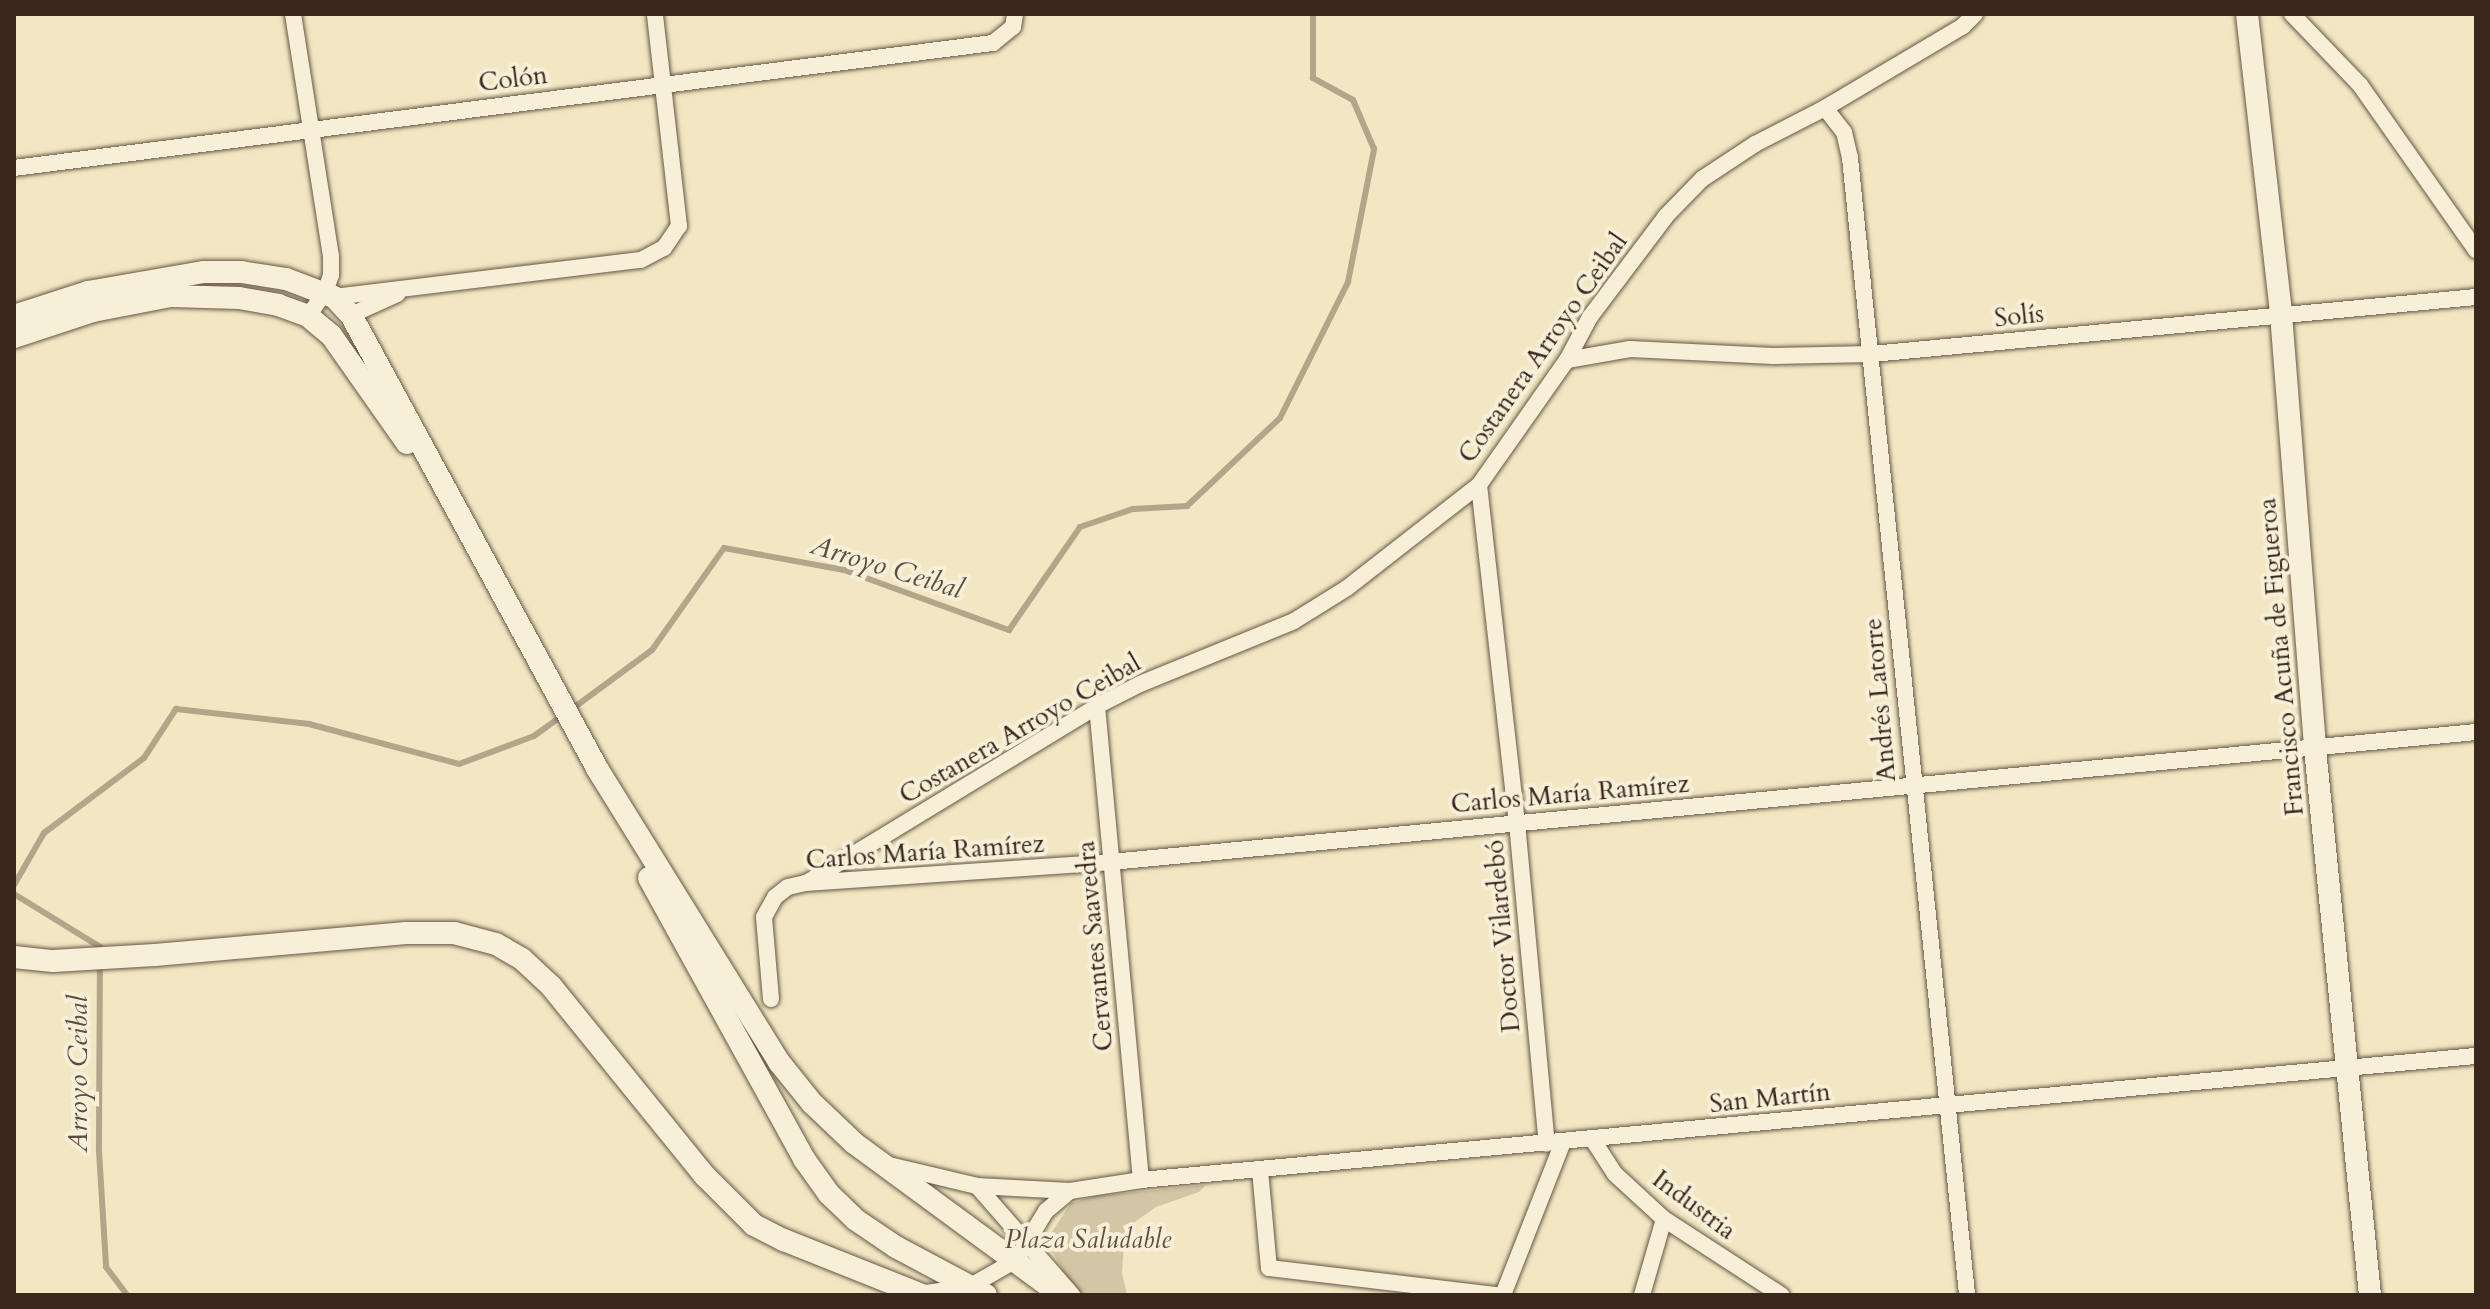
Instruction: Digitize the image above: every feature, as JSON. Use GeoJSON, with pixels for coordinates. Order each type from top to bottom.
{"type":"FeatureCollection","features":[{"type":"Feature","properties":{"kind":"street"},"geometry":{"type":"LineString","coordinates":[[293,14],[331,256],[330,294],[308,316]]}},
{"type":"Feature","properties":{"kind":"street"},"geometry":{"type":"LineString","coordinates":[[14,316],[88,292],[204,272],[241,272],[286,279],[330,294],[409,288],[641,260],[664,248],[679,226],[655,14]]}},
{"type":"Feature","properties":{"kind":"street","name":"Costanera Arroyo Ceibal"},"geometry":{"type":"LineString","coordinates":[[806,883],[1097,706],[1140,684],[1250,642],[1294,621],[1359,579],[1479,485],[1567,360],[1590,317],[1666,216],[1702,179],[1755,144],[1825,108],[1963,26],[1975,14]]}},
{"type":"Feature","properties":{"kind":"street","name":"Francisco Acuña de Figueroa"},"geometry":{"type":"LineString","coordinates":[[2247,14],[2281,314],[2315,749],[2370,1295]]}},
{"type":"Feature","properties":{"kind":"street"},"geometry":{"type":"LineString","coordinates":[[2292,14],[2360,85],[2476,250]]}},
{"type":"Feature","properties":{"kind":"street","name":"Colón"},"geometry":{"type":"LineString","coordinates":[[14,168],[993,43],[1014,20]]}},
{"type":"Feature","properties":{"kind":"street","name":"Andrés Latorre"},"geometry":{"type":"LineString","coordinates":[[1825,108],[1844,132],[1850,158],[1872,354],[1912,788],[1967,1295]]}},
{"type":"Feature","properties":{"kind":"street"},"geometry":{"type":"LineString","coordinates":[[351,315],[409,288]]}},
{"type":"Feature","properties":{"kind":"street"},"geometry":{"type":"LineString","coordinates":[[330,294],[351,315],[598,770],[779,1062],[812,1103],[880,1163],[1061,1295]]}},
{"type":"Feature","properties":{"kind":"street"},"geometry":{"type":"LineString","coordinates":[[14,337],[93,311],[171,296],[239,298],[308,316],[331,335],[465,526]]}},
{"type":"Feature","properties":{"kind":"street","name":"Solís"},"geometry":{"type":"LineString","coordinates":[[1567,360],[1630,349],[1773,356],[1872,354],[2476,297]]}},
{"type":"Feature","properties":{"kind":"street","name":"Doctor Vilardebó"},"geometry":{"type":"LineString","coordinates":[[1479,485],[1555,1143]]}},
{"type":"Feature","properties":{"kind":"street","name":"Cervantes Saavedra"},"geometry":{"type":"LineString","coordinates":[[1097,706],[1141,1180]]}},
{"type":"Feature","properties":{"kind":"street","name":"Carlos María Ramírez"},"geometry":{"type":"LineString","coordinates":[[771,999],[764,917],[775,897],[788,887],[806,883],[1111,862],[2476,732]]}},
{"type":"Feature","properties":{"kind":"street"},"geometry":{"type":"LineString","coordinates":[[624,813],[644,868],[804,1159],[829,1194],[856,1220],[896,1247],[978,1291]]}},
{"type":"Feature","properties":{"kind":"street"},"geometry":{"type":"LineString","coordinates":[[14,957],[53,961],[155,955],[406,933],[454,933],[496,944],[522,959],[551,986],[705,1176],[754,1225],[920,1295],[978,1291],[1016,1260],[1046,1211],[1070,1191]]}},
{"type":"Feature","properties":{"kind":"street","name":"San Martín"},"geometry":{"type":"LineString","coordinates":[[880,1163],[977,1186],[1070,1191],[1141,1180],[2476,1056]]}},
{"type":"Feature","properties":{"kind":"street","name":"Industria"},"geometry":{"type":"LineString","coordinates":[[1593,1140],[1615,1174],[1664,1219],[1781,1295]]}},
{"type":"Feature","properties":{"kind":"street"},"geometry":{"type":"LineString","coordinates":[[1503,1295],[1555,1143]]}},
{"type":"Feature","properties":{"kind":"street"},"geometry":{"type":"LineString","coordinates":[[1260,1170],[1269,1268],[1497,1295]]}},
{"type":"Feature","properties":{"kind":"street"},"geometry":{"type":"LineString","coordinates":[[977,1186],[1072,1295]]}},
{"type":"Feature","properties":{"kind":"street"},"geometry":{"type":"LineString","coordinates":[[1642,1295],[1664,1219]]}},
{"type":"Feature","properties":{"kind":"green space","name":"Plaza Saludable"},"geometry":{"type":"Polygon","coordinates":[[[1206,1185],[1199,1192],[1156,1207],[1136,1221],[1124,1243],[1122,1273],[1127,1295],[1083,1295],[1066,1277],[1051,1249],[1049,1236],[1071,1203],[1096,1196],[1206,1185]]]}},
{"type":"Feature","properties":{"kind":"waterway","name":"Arroyo Ceibal"},"geometry":{"type":"LineString","coordinates":[[572,709],[652,650],[724,548],[844,570],[1009,630],[1080,527],[1133,509],[1187,506],[1280,418],[1348,282],[1374,149],[1353,100],[1313,78],[1313,14]]}},
{"type":"Feature","properties":{"kind":"waterway","name":"Arroyo Ceibal"},"geometry":{"type":"LineString","coordinates":[[14,885],[44,833],[144,758],[176,709],[309,724],[459,764],[534,736],[563,715]]}},
{"type":"Feature","properties":{"kind":"waterway","name":"Arroyo Ceibal"},"geometry":{"type":"LineString","coordinates":[[14,894],[100,947],[99,1151],[106,1267],[127,1295]]}}]}
